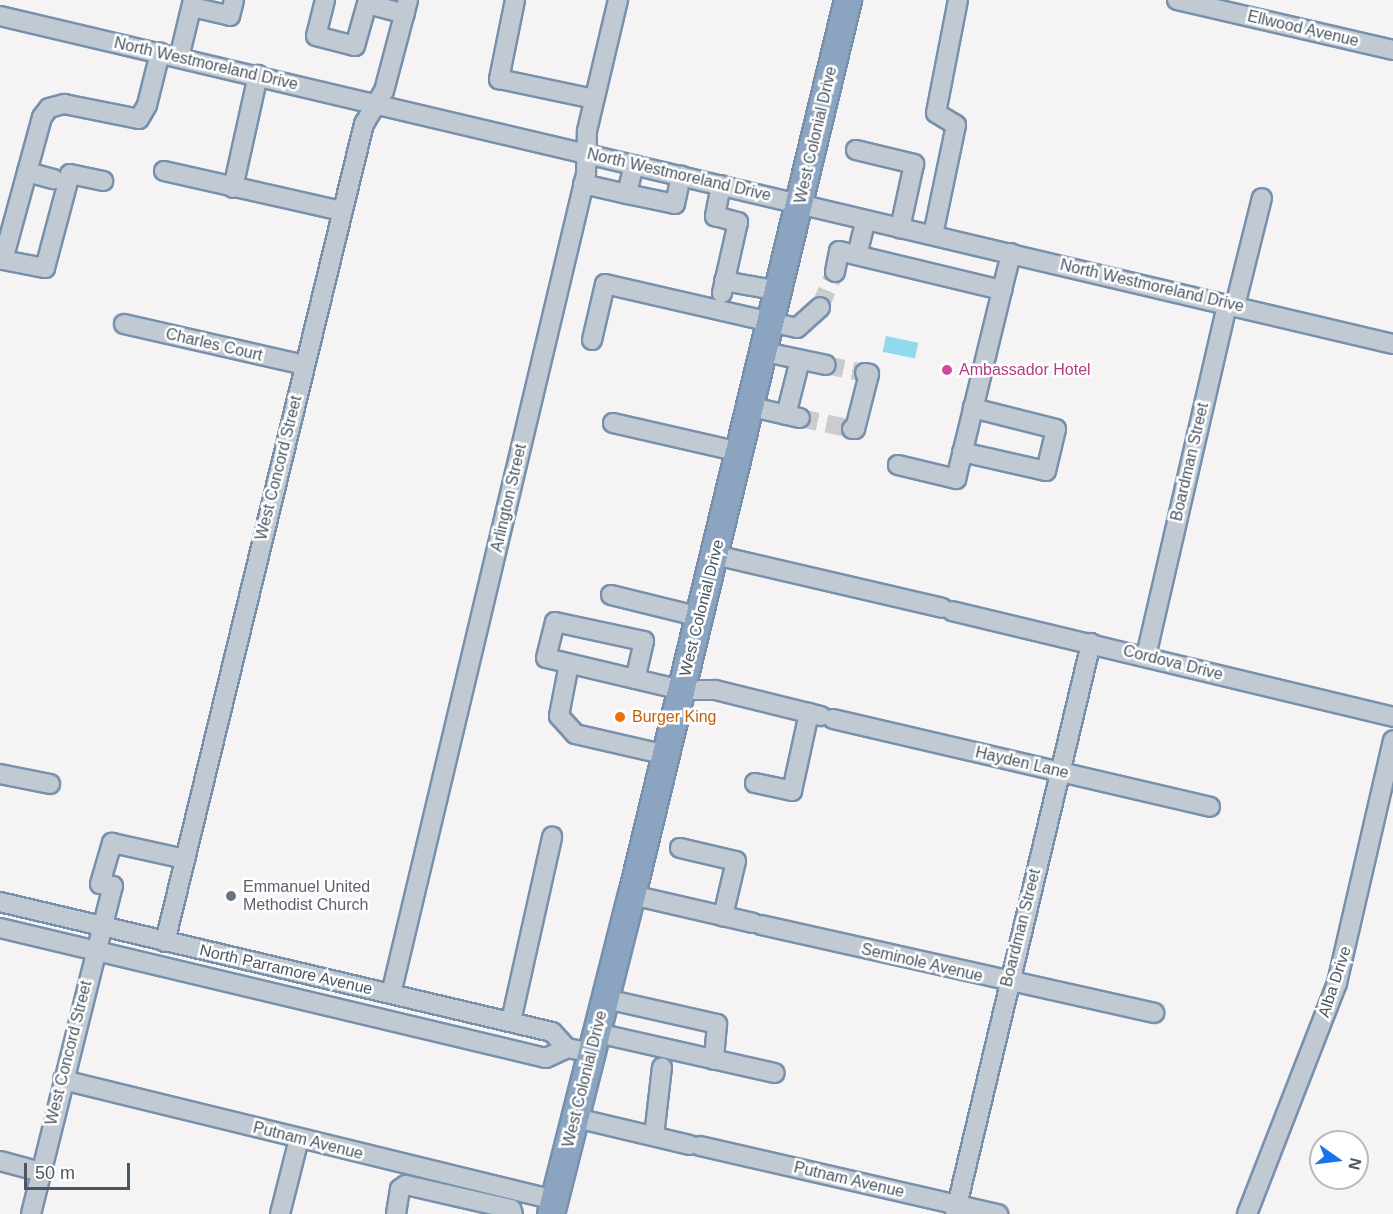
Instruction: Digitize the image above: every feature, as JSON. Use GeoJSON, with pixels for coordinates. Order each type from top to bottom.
{"type":"FeatureCollection","features":[{"type":"Feature","properties":{"kind":"highway","name":"West Colonial Drive"},"geometry":{"type":"LineString","coordinates":[[553,1207],[667,755],[848,0]]}},
{"type":"Feature","properties":{"kind":"street"},"geometry":{"type":"LineString","coordinates":[[179,58],[193,3],[230,16],[234,0]]}},
{"type":"Feature","properties":{"kind":"street"},"geometry":{"type":"LineString","coordinates":[[325,0],[316,36],[355,46],[368,2],[406,7]]}},
{"type":"Feature","properties":{"kind":"street"},"geometry":{"type":"LineString","coordinates":[[515,0],[499,79],[594,99]]}},
{"type":"Feature","properties":{"kind":"street","name":"Arlington Street"},"geometry":{"type":"LineString","coordinates":[[391,994],[583,184],[594,99],[618,0]]}},
{"type":"Feature","properties":{"kind":"street"},"geometry":{"type":"LineString","coordinates":[[933,235],[956,125],[936,113],[958,0]]}},
{"type":"Feature","properties":{"kind":"street","name":"Ellwood Avenue"},"geometry":{"type":"LineString","coordinates":[[1177,0],[1393,50]]}},
{"type":"Feature","properties":{"kind":"street","name":"West Concord Street"},"geometry":{"type":"LineString","coordinates":[[165,942],[341,211],[366,118],[384,91],[406,7]]}},
{"type":"Feature","properties":{"kind":"street","name":"North Westmoreland Drive"},"geometry":{"type":"LineString","coordinates":[[0,16],[1393,344]]}},
{"type":"Feature","properties":{"kind":"street"},"geometry":{"type":"LineString","coordinates":[[103,181],[70,174],[45,268],[2,259],[42,117],[57,104],[139,119],[147,105],[160,53]]}},
{"type":"Feature","properties":{"kind":"street"},"geometry":{"type":"LineString","coordinates":[[233,188],[258,75]]}},
{"type":"Feature","properties":{"kind":"street"},"geometry":{"type":"LineString","coordinates":[[856,150],[914,164],[900,228]]}},
{"type":"Feature","properties":{"kind":"street"},"geometry":{"type":"LineString","coordinates":[[627,194],[634,165]]}},
{"type":"Feature","properties":{"kind":"street"},"geometry":{"type":"LineString","coordinates":[[164,171],[341,211]]}},
{"type":"Feature","properties":{"kind":"street"},"geometry":{"type":"LineString","coordinates":[[27,172],[54,179]]}},
{"type":"Feature","properties":{"kind":"street"},"geometry":{"type":"LineString","coordinates":[[583,184],[675,204],[681,176]]}},
{"type":"Feature","properties":{"kind":"street"},"geometry":{"type":"LineString","coordinates":[[721,185],[715,216],[738,222],[723,287],[779,291]]}},
{"type":"Feature","properties":{"kind":"street","name":"Boardman Street"},"geometry":{"type":"LineString","coordinates":[[1146,656],[1231,305],[1262,198]]}},
{"type":"Feature","properties":{"kind":"street"},"geometry":{"type":"LineString","coordinates":[[857,255],[866,219]]}},
{"type":"Feature","properties":{"kind":"street"},"geometry":{"type":"LineString","coordinates":[[835,272],[839,251],[1002,290]]}},
{"type":"Feature","properties":{"kind":"street"},"geometry":{"type":"LineString","coordinates":[[898,465],[956,479],[1011,253]]}},
{"type":"Feature","properties":{"kind":"street"},"geometry":{"type":"LineString","coordinates":[[592,340],[605,284],[797,328],[820,307]]}},
{"type":"Feature","properties":{"kind":"street","name":"Charles Court"},"geometry":{"type":"LineString","coordinates":[[124,324],[304,365]]}},
{"type":"Feature","properties":{"kind":"street"},"geometry":{"type":"LineString","coordinates":[[765,352],[826,365]]}},
{"type":"Feature","properties":{"kind":"street"},"geometry":{"type":"LineString","coordinates":[[752,407],[793,416],[800,360]]}},
{"type":"Feature","properties":{"kind":"street"},"geometry":{"type":"LineString","coordinates":[[852,429],[855,429],[869,374],[865,373]]}},
{"type":"Feature","properties":{"kind":"street"},"geometry":{"type":"LineString","coordinates":[[962,452],[1046,471],[1056,429],[973,408]]}},
{"type":"Feature","properties":{"kind":"street"},"geometry":{"type":"LineString","coordinates":[[613,423],[740,452]]}},
{"type":"Feature","properties":{"kind":"street","name":"Cordova Drive"},"geometry":{"type":"LineString","coordinates":[[715,555],[1146,656],[1393,717]]}},
{"type":"Feature","properties":{"kind":"street"},"geometry":{"type":"LineString","coordinates":[[611,595],[700,617]]}},
{"type":"Feature","properties":{"kind":"street"},"geometry":{"type":"LineString","coordinates":[[635,678],[644,641],[555,622],[546,658],[568,664],[559,716],[575,734],[667,755]]}},
{"type":"Feature","properties":{"kind":"street","name":"Boardman Street"},"geometry":{"type":"LineString","coordinates":[[956,1209],[1008,981],[1091,643]]}},
{"type":"Feature","properties":{"kind":"street","name":"Hayden Lane"},"geometry":{"type":"LineString","coordinates":[[568,664],[682,690],[715,690],[1210,807]]}},
{"type":"Feature","properties":{"kind":"street"},"geometry":{"type":"LineString","coordinates":[[755,783],[792,791],[821,716]]}},
{"type":"Feature","properties":{"kind":"street","name":"Alba Drive"},"geometry":{"type":"LineString","coordinates":[[1247,1214],[1337,983],[1393,740]]}},
{"type":"Feature","properties":{"kind":"street"},"geometry":{"type":"LineString","coordinates":[[0,774],[50,784]]}},
{"type":"Feature","properties":{"kind":"street"},"geometry":{"type":"LineString","coordinates":[[511,1022],[552,837]]}},
{"type":"Feature","properties":{"kind":"street","name":"West Concord Street"},"geometry":{"type":"LineString","coordinates":[[31,1214],[113,886],[100,884],[112,843],[185,859]]}},
{"type":"Feature","properties":{"kind":"street"},"geometry":{"type":"LineString","coordinates":[[680,848],[736,861],[723,916]]}},
{"type":"Feature","properties":{"kind":"street","name":"Seminole Avenue"},"geometry":{"type":"LineString","coordinates":[[632,895],[1154,1013]]}},
{"type":"Feature","properties":{"kind":"street","name":"North Parramore Avenue"},"geometry":{"type":"LineString","coordinates":[[0,902],[552,1032],[567,1048]]}},
{"type":"Feature","properties":{"kind":"street","name":"North Parramore Avenue"},"geometry":{"type":"LineString","coordinates":[[0,928],[546,1058],[567,1048],[594,1043],[714,1060],[775,1073]]}},
{"type":"Feature","properties":{"kind":"street"},"geometry":{"type":"LineString","coordinates":[[606,999],[717,1024],[714,1060]]}},
{"type":"Feature","properties":{"kind":"street"},"geometry":{"type":"LineString","coordinates":[[654,1136],[662,1067]]}},
{"type":"Feature","properties":{"kind":"street","name":"Putnam Avenue"},"geometry":{"type":"LineString","coordinates":[[63,1080],[514,1190],[553,1207]]}},
{"type":"Feature","properties":{"kind":"street","name":"Putnam Avenue"},"geometry":{"type":"LineString","coordinates":[[576,1118],[956,1209],[998,1214]]}},
{"type":"Feature","properties":{"kind":"street"},"geometry":{"type":"LineString","coordinates":[[280,1214],[299,1139]]}},
{"type":"Feature","properties":{"kind":"street"},"geometry":{"type":"LineString","coordinates":[[0,1161],[41,1172]]}},
{"type":"Feature","properties":{"kind":"street"},"geometry":{"type":"LineString","coordinates":[[396,1214],[400,1189],[406,1185],[410,1166]]}},
{"type":"Feature","properties":{"kind":"street"},"geometry":{"type":"LineString","coordinates":[[406,1185],[512,1212],[514,1190]]}},
{"type":"Feature","properties":{"kind":"water"},"geometry":{"type":"Polygon","coordinates":[[[886,336],[918,343],[915,359],[883,352],[886,336]]]}},
{"type":"Feature","properties":{"kind":"tunnel"},"geometry":{"type":"LineString","coordinates":[[820,307],[835,272]]}},
{"type":"Feature","properties":{"kind":"tunnel"},"geometry":{"type":"LineString","coordinates":[[826,365],[865,373]]}},
{"type":"Feature","properties":{"kind":"tunnel"},"geometry":{"type":"LineString","coordinates":[[800,418],[852,429]]}},
{"type":"Feature","properties":{"kind":"place","name":"Ambassador Hotel"},"geometry":{"type":"Point","coordinates":[947,370]}},
{"type":"Feature","properties":{"kind":"place","name":"Burger King"},"geometry":{"type":"Point","coordinates":[620,717]}},
{"type":"Feature","properties":{"kind":"place","name":"Emmanuel United Methodist Church"},"geometry":{"type":"Point","coordinates":[231,896]}}]}
